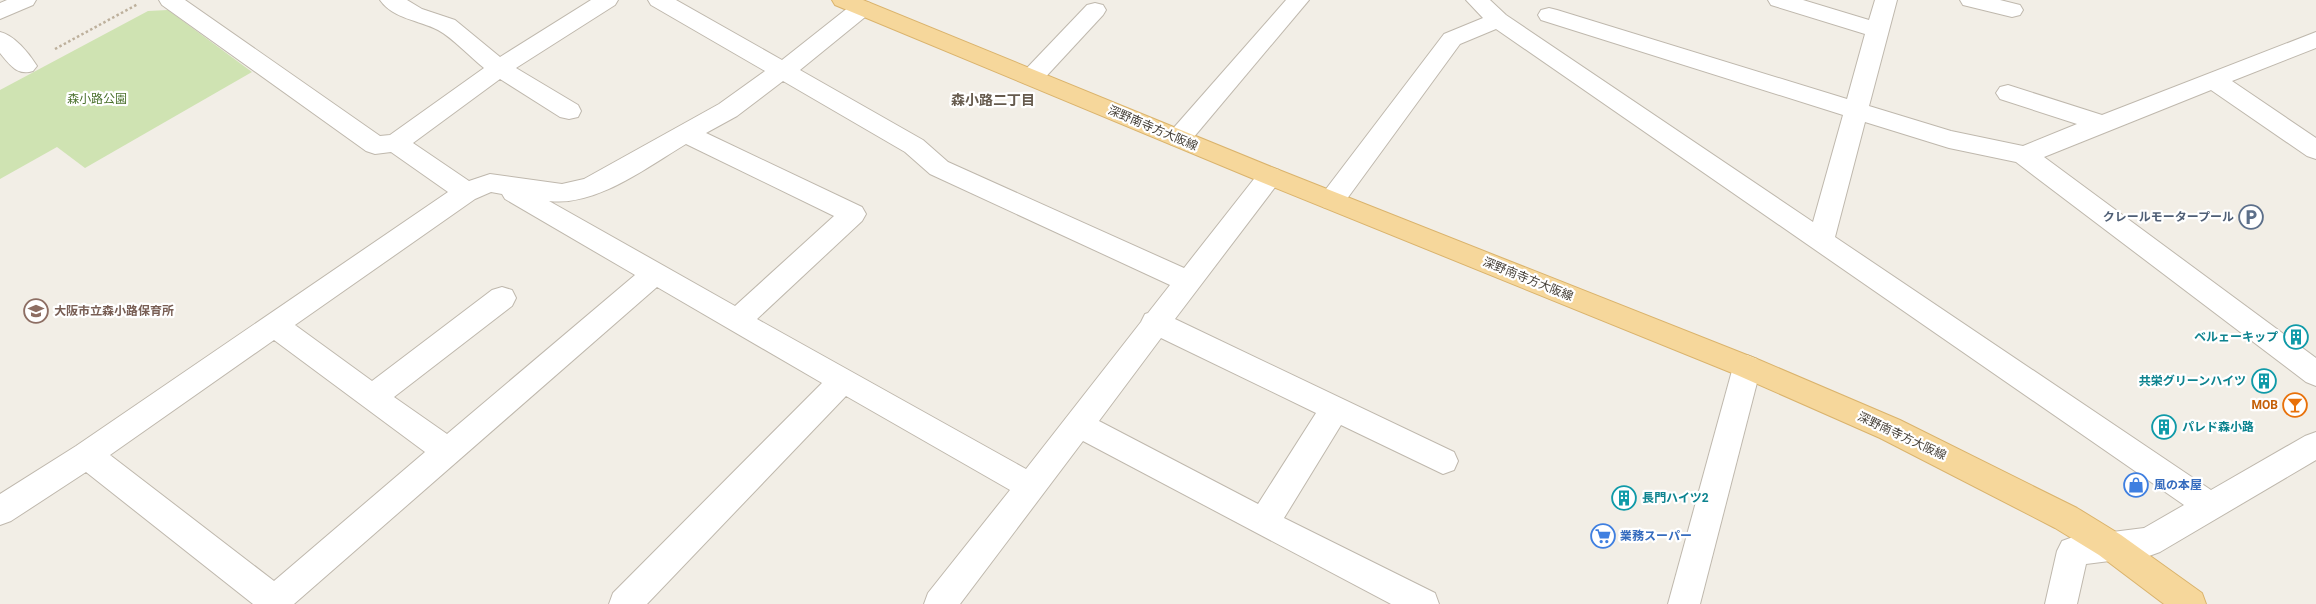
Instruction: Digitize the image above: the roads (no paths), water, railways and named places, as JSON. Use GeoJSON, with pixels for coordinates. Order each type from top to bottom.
{"type":"FeatureCollection","features":[{"type":"Feature","properties":{"kind":"main road","name":"深野南寺方大阪線"},"geometry":{"type":"LineString","coordinates":[[853,4],[1270,176],[1747,367],[1890,429],[2066,518],[2110,545],[2190,604]]}},
{"type":"Feature","properties":{"kind":"street"},"geometry":{"type":"LineString","coordinates":[[0,12],[25,0]]}},
{"type":"Feature","properties":{"kind":"street"},"geometry":{"type":"LineString","coordinates":[[170,0],[375,145],[396,143],[499,68],[607,0]]}},
{"type":"Feature","properties":{"kind":"street"},"geometry":{"type":"LineString","coordinates":[[391,0],[414,14],[447,25],[499,68],[569,111]]}},
{"type":"Feature","properties":{"kind":"street"},"geometry":{"type":"LineString","coordinates":[[414,14],[439,0]]}},
{"type":"Feature","properties":{"kind":"street"},"geometry":{"type":"LineString","coordinates":[[659,0],[914,146],[939,168],[1188,281]]}},
{"type":"Feature","properties":{"kind":"street"},"geometry":{"type":"LineString","coordinates":[[1179,138],[1298,0]]}},
{"type":"Feature","properties":{"kind":"street"},"geometry":{"type":"LineString","coordinates":[[1477,0],[1498,20],[1536,44],[2210,506]]}},
{"type":"Feature","properties":{"kind":"street"},"geometry":{"type":"LineString","coordinates":[[1779,0],[1878,30]]}},
{"type":"Feature","properties":{"kind":"street"},"geometry":{"type":"LineString","coordinates":[[1821,240],[1886,0]]}},
{"type":"Feature","properties":{"kind":"street"},"geometry":{"type":"LineString","coordinates":[[1971,0],[2012,10]]}},
{"type":"Feature","properties":{"kind":"street"},"geometry":{"type":"LineString","coordinates":[[0,510],[86,455],[466,192],[490,183],[562,193],[591,187],[728,110],[790,66],[853,4]]}},
{"type":"Feature","properties":{"kind":"street"},"geometry":{"type":"LineString","coordinates":[[1536,44],[1552,7],[1856,112],[1949,139],[2024,155],[2316,374]]}},
{"type":"Feature","properties":{"kind":"street"},"geometry":{"type":"LineString","coordinates":[[1032,77],[1095,10]]}},
{"type":"Feature","properties":{"kind":"street"},"geometry":{"type":"LineString","coordinates":[[1332,200],[1452,39],[1498,20]]}},
{"type":"Feature","properties":{"kind":"street"},"geometry":{"type":"LineString","coordinates":[[0,38],[25,66]]}},
{"type":"Feature","properties":{"kind":"street"},"geometry":{"type":"LineString","coordinates":[[2024,155],[2316,39]]}},
{"type":"Feature","properties":{"kind":"street"},"geometry":{"type":"LineString","coordinates":[[2213,80],[2316,150]]}},
{"type":"Feature","properties":{"kind":"street"},"geometry":{"type":"LineString","coordinates":[[2008,93],[2103,124]]}},
{"type":"Feature","properties":{"kind":"street"},"geometry":{"type":"LineString","coordinates":[[686,134],[853,214],[737,322]]}},
{"type":"Feature","properties":{"kind":"street"},"geometry":{"type":"LineString","coordinates":[[396,143],[466,192]]}},
{"type":"Feature","properties":{"kind":"street"},"geometry":{"type":"LineString","coordinates":[[940,604],[1155,322],[1270,176]]}},
{"type":"Feature","properties":{"kind":"street"},"geometry":{"type":"LineString","coordinates":[[501,185],[737,322],[1030,486]]}},
{"type":"Feature","properties":{"kind":"street"},"geometry":{"type":"LineString","coordinates":[[86,455],[276,602],[654,274]]}},
{"type":"Feature","properties":{"kind":"street"},"geometry":{"type":"LineString","coordinates":[[373,397],[502,298]]}},
{"type":"Feature","properties":{"kind":"street"},"geometry":{"type":"LineString","coordinates":[[1155,322],[1443,461]]}},
{"type":"Feature","properties":{"kind":"street"},"geometry":{"type":"LineString","coordinates":[[275,326],[448,452]]}},
{"type":"Feature","properties":{"kind":"street"},"geometry":{"type":"LineString","coordinates":[[1684,604],[1747,367]]}},
{"type":"Feature","properties":{"kind":"street"},"geometry":{"type":"LineString","coordinates":[[625,604],[842,381]]}},
{"type":"Feature","properties":{"kind":"street"},"geometry":{"type":"LineString","coordinates":[[1264,524],[1335,409]]}},
{"type":"Feature","properties":{"kind":"street"},"geometry":{"type":"LineString","coordinates":[[1078,424],[1264,524],[1424,604]]}},
{"type":"Feature","properties":{"kind":"street"},"geometry":{"type":"LineString","coordinates":[[2061,604],[2072,551],[2110,545],[2150,542],[2316,445]]}},
{"type":"Feature","properties":{"kind":"place","name":"クレールモータープール"},"geometry":{"type":"Point","coordinates":[2251,217]}},
{"type":"Feature","properties":{"kind":"place","name":"大阪市立森小路保育所"},"geometry":{"type":"Point","coordinates":[36,311]}},
{"type":"Feature","properties":{"kind":"place","name":"ベルェーキップ"},"geometry":{"type":"Point","coordinates":[2296,337]}},
{"type":"Feature","properties":{"kind":"place","name":"共栄グリーンハイツ"},"geometry":{"type":"Point","coordinates":[2264,381]}},
{"type":"Feature","properties":{"kind":"place","name":"MOB"},"geometry":{"type":"Point","coordinates":[2295,405]}},
{"type":"Feature","properties":{"kind":"place","name":"パレド森小路"},"geometry":{"type":"Point","coordinates":[2164,427]}},
{"type":"Feature","properties":{"kind":"place","name":"風の本屋"},"geometry":{"type":"Point","coordinates":[2136,485]}},
{"type":"Feature","properties":{"kind":"place","name":"長門ハイツ2"},"geometry":{"type":"Point","coordinates":[1624,498]}},
{"type":"Feature","properties":{"kind":"place","name":"業務スーパー"},"geometry":{"type":"Point","coordinates":[1603,536]}},
{"type":"Feature","properties":{"kind":"district","name":"森小路二丁目"},"geometry":{"type":"Point","coordinates":[993,100]}},
{"type":"Feature","properties":{"kind":"park label","name":"森小路公園"},"geometry":{"type":"Point","coordinates":[97,99]}}]}
